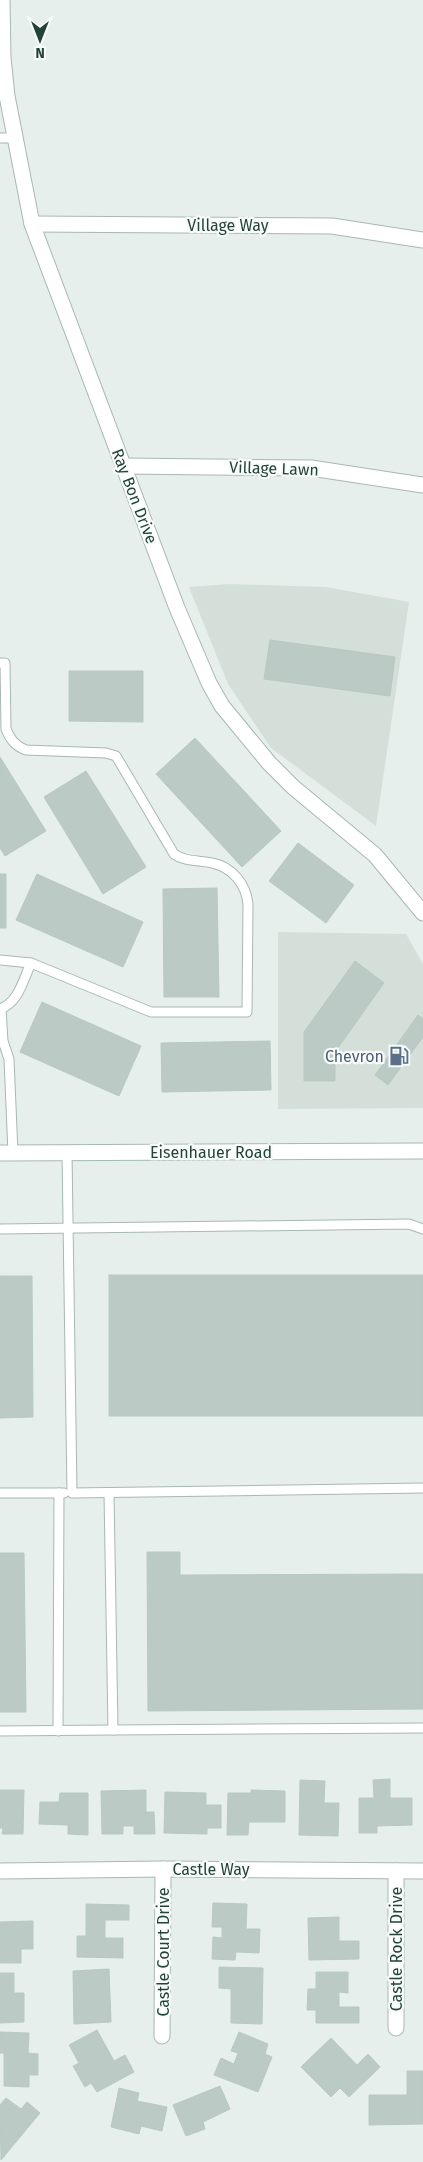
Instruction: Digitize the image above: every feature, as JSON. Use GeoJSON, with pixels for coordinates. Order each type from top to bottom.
{"type":"FeatureCollection","features":[{"type":"Feature","properties":{"kind":"street","name":"Ray Bon Drive"},"geometry":{"type":"LineString","coordinates":[[2,0],[3,58],[32,224],[177,608],[222,706],[252,744],[289,783],[375,855],[423,913]]}},
{"type":"Feature","properties":{"kind":"street","name":"Village Way"},"geometry":{"type":"LineString","coordinates":[[32,224],[332,226],[423,240]]}},
{"type":"Feature","properties":{"kind":"street","name":"Village Lawn"},"geometry":{"type":"LineString","coordinates":[[124,466],[311,468],[423,485]]}},
{"type":"Feature","properties":{"kind":"street","name":"Eisenhauer Road"},"geometry":{"type":"LineString","coordinates":[[6,1153],[423,1151]]}},
{"type":"Feature","properties":{"kind":"street","name":"Castle Way"},"geometry":{"type":"LineString","coordinates":[[0,1871],[163,1869],[423,1871]]}},
{"type":"Feature","properties":{"kind":"street","name":"Castle Court Drive"},"geometry":{"type":"LineString","coordinates":[[162,2036],[163,1869]]}},
{"type":"Feature","properties":{"kind":"street","name":"Castle Rock Drive"},"geometry":{"type":"LineString","coordinates":[[396,1870],[396,2028]]}},
{"type":"Feature","properties":{"kind":"lane"},"geometry":{"type":"LineString","coordinates":[[0,138],[16,138]]}},
{"type":"Feature","properties":{"kind":"lane"},"geometry":{"type":"LineString","coordinates":[[0,663],[6,663],[6,729],[9,737],[18,748],[26,750],[106,753],[116,756],[122,762],[174,854],[179,858],[213,863],[225,868],[238,877],[247,893],[248,904],[247,1012],[151,1012],[31,963],[0,960]]}},
{"type":"Feature","properties":{"kind":"lane"},"geometry":{"type":"LineString","coordinates":[[6,1153],[11,1104],[9,1059],[4,1040],[0,1009],[16,999],[31,963]]}},
{"type":"Feature","properties":{"kind":"lane"},"geometry":{"type":"LineString","coordinates":[[67,1152],[72,1493]]}},
{"type":"Feature","properties":{"kind":"lane"},"geometry":{"type":"LineString","coordinates":[[0,1229],[409,1224],[423,1229]]}},
{"type":"Feature","properties":{"kind":"lane"},"geometry":{"type":"LineString","coordinates":[[0,1493],[423,1488]]}},
{"type":"Feature","properties":{"kind":"lane"},"geometry":{"type":"LineString","coordinates":[[58,1731],[60,1493]]}},
{"type":"Feature","properties":{"kind":"lane"},"geometry":{"type":"LineString","coordinates":[[109,1493],[113,1730]]}},
{"type":"Feature","properties":{"kind":"lane"},"geometry":{"type":"LineString","coordinates":[[0,1731],[423,1728]]}},
{"type":"Feature","properties":{"kind":"shaded area"},"geometry":{"type":"Polygon","coordinates":[[[229,584],[326,587],[409,602],[376,826],[271,748],[228,684],[189,587],[229,584]]]}},
{"type":"Feature","properties":{"kind":"shaded area"},"geometry":{"type":"Polygon","coordinates":[[[278,932],[406,934],[423,964],[423,1108],[278,1109],[278,932]]]}},
{"type":"Feature","properties":{"kind":"building"},"geometry":{"type":"Polygon","coordinates":[[[270,640],[395,657],[390,696],[264,679],[270,640]]]}},
{"type":"Feature","properties":{"kind":"building"},"geometry":{"type":"Polygon","coordinates":[[[69,671],[143,671],[143,722],[69,721],[69,671]]]}},
{"type":"Feature","properties":{"kind":"building"},"geometry":{"type":"Polygon","coordinates":[[[195,738],[281,831],[242,867],[156,774],[195,738]]]}},
{"type":"Feature","properties":{"kind":"building"},"geometry":{"type":"Polygon","coordinates":[[[0,757],[46,831],[5,856],[0,848],[0,757]]]}},
{"type":"Feature","properties":{"kind":"building"},"geometry":{"type":"Polygon","coordinates":[[[86,771],[146,867],[103,894],[44,797],[86,771]]]}},
{"type":"Feature","properties":{"kind":"building"},"geometry":{"type":"Polygon","coordinates":[[[298,843],[354,885],[326,923],[269,881],[298,843]]]}},
{"type":"Feature","properties":{"kind":"building"},"geometry":{"type":"Polygon","coordinates":[[[0,874],[6,874],[6,928],[0,928],[0,874]]]}},
{"type":"Feature","properties":{"kind":"building"},"geometry":{"type":"Polygon","coordinates":[[[37,874],[143,922],[123,967],[16,920],[37,874]]]}},
{"type":"Feature","properties":{"kind":"building"},"geometry":{"type":"Polygon","coordinates":[[[217,888],[219,997],[164,997],[163,889],[217,888]]]}},
{"type":"Feature","properties":{"kind":"building"},"geometry":{"type":"Polygon","coordinates":[[[355,961],[384,983],[335,1052],[335,1081],[304,1081],[304,1032],[355,961]]]}},
{"type":"Feature","properties":{"kind":"building"},"geometry":{"type":"Polygon","coordinates":[[[42,1002],[141,1046],[119,1096],[20,1052],[42,1002]]]}},
{"type":"Feature","properties":{"kind":"building","name":"Chevron"},"geometry":{"type":"Polygon","coordinates":[[[418,1015],[423,1019],[423,1037],[388,1085],[375,1075],[418,1015]]]}},
{"type":"Feature","properties":{"kind":"building"},"geometry":{"type":"Polygon","coordinates":[[[270,1041],[271,1090],[162,1092],[161,1043],[270,1041]]]}},
{"type":"Feature","properties":{"kind":"building"},"geometry":{"type":"Polygon","coordinates":[[[109,1275],[423,1275],[423,1416],[109,1416],[109,1275]]]}},
{"type":"Feature","properties":{"kind":"building"},"geometry":{"type":"Polygon","coordinates":[[[0,1276],[32,1276],[33,1417],[0,1418],[0,1276]]]}},
{"type":"Feature","properties":{"kind":"building"},"geometry":{"type":"Polygon","coordinates":[[[147,1552],[180,1552],[180,1575],[423,1574],[423,1709],[148,1711],[147,1552]]]}},
{"type":"Feature","properties":{"kind":"building"},"geometry":{"type":"Polygon","coordinates":[[[0,1553],[24,1553],[26,1712],[0,1712],[0,1553]]]}},
{"type":"Feature","properties":{"kind":"building"},"geometry":{"type":"Polygon","coordinates":[[[390,1779],[390,1798],[412,1798],[412,1825],[377,1826],[377,1833],[359,1833],[359,1798],[374,1798],[373,1780],[390,1779]]]}},
{"type":"Feature","properties":{"kind":"building"},"geometry":{"type":"Polygon","coordinates":[[[300,1780],[325,1781],[324,1803],[339,1803],[338,1836],[299,1835],[300,1780]]]}},
{"type":"Feature","properties":{"kind":"building"},"geometry":{"type":"Polygon","coordinates":[[[0,1790],[24,1790],[23,1834],[2,1834],[3,1828],[0,1828],[0,1790]]]}},
{"type":"Feature","properties":{"kind":"building"},"geometry":{"type":"Polygon","coordinates":[[[146,1790],[146,1812],[154,1812],[155,1834],[134,1834],[134,1826],[123,1826],[123,1834],[102,1834],[101,1791],[146,1790]]]}},
{"type":"Feature","properties":{"kind":"building"},"geometry":{"type":"Polygon","coordinates":[[[251,1790],[285,1791],[285,1822],[249,1822],[248,1835],[227,1835],[228,1793],[251,1793],[251,1790]]]}},
{"type":"Feature","properties":{"kind":"building"},"geometry":{"type":"Polygon","coordinates":[[[165,1792],[206,1793],[206,1805],[221,1805],[221,1828],[207,1828],[207,1834],[164,1833],[165,1792]]]}},
{"type":"Feature","properties":{"kind":"building"},"geometry":{"type":"Polygon","coordinates":[[[60,1793],[88,1793],[88,1835],[68,1834],[68,1825],[39,1824],[40,1802],[59,1802],[60,1793]]]}},
{"type":"Feature","properties":{"kind":"building"},"geometry":{"type":"Polygon","coordinates":[[[213,1903],[247,1904],[246,1929],[260,1929],[259,1953],[236,1952],[235,1960],[212,1959],[213,1937],[222,1938],[222,1927],[212,1927],[213,1903]]]}},
{"type":"Feature","properties":{"kind":"building"},"geometry":{"type":"Polygon","coordinates":[[[86,1904],[129,1905],[129,1920],[105,1920],[105,1938],[123,1938],[123,1958],[77,1957],[77,1936],[86,1936],[86,1904]]]}},
{"type":"Feature","properties":{"kind":"building"},"geometry":{"type":"Polygon","coordinates":[[[339,1917],[339,1941],[359,1941],[359,1959],[309,1960],[308,1918],[339,1917]]]}},
{"type":"Feature","properties":{"kind":"building"},"geometry":{"type":"Polygon","coordinates":[[[33,1921],[33,1949],[21,1949],[21,1963],[0,1963],[0,1922],[33,1921]]]}},
{"type":"Feature","properties":{"kind":"building"},"geometry":{"type":"Polygon","coordinates":[[[219,1967],[263,1968],[262,2024],[231,2023],[231,1989],[219,1988],[219,1967]]]}},
{"type":"Feature","properties":{"kind":"building"},"geometry":{"type":"Polygon","coordinates":[[[109,1969],[111,2022],[74,2024],[73,1971],[109,1969]]]}},
{"type":"Feature","properties":{"kind":"building"},"geometry":{"type":"Polygon","coordinates":[[[316,1972],[348,1972],[348,1993],[339,1992],[339,2007],[359,2007],[359,2023],[316,2023],[316,2010],[307,2010],[308,1989],[316,1989],[316,1972]]]}},
{"type":"Feature","properties":{"kind":"building"},"geometry":{"type":"Polygon","coordinates":[[[0,1973],[14,1973],[14,1993],[24,1993],[24,2022],[0,2023],[0,1973]]]}},
{"type":"Feature","properties":{"kind":"building"},"geometry":{"type":"Polygon","coordinates":[[[97,2030],[114,2061],[125,2055],[134,2072],[97,2092],[91,2083],[85,2087],[73,2066],[79,2063],[69,2045],[97,2030]]]}},
{"type":"Feature","properties":{"kind":"building"},"geometry":{"type":"Polygon","coordinates":[[[0,2032],[29,2033],[28,2053],[38,2054],[38,2075],[29,2075],[29,2087],[4,2086],[4,2053],[0,2053],[0,2032]]]}},
{"type":"Feature","properties":{"kind":"building"},"geometry":{"type":"Polygon","coordinates":[[[239,2032],[268,2044],[265,2054],[272,2057],[258,2092],[214,2075],[221,2058],[234,2064],[238,2053],[231,2051],[239,2032]]]}},
{"type":"Feature","properties":{"kind":"building"},"geometry":{"type":"Polygon","coordinates":[[[331,2038],[357,2065],[368,2054],[380,2067],[349,2097],[340,2088],[331,2097],[301,2067],[331,2038]]]}},
{"type":"Feature","properties":{"kind":"building"},"geometry":{"type":"Polygon","coordinates":[[[407,2071],[423,2071],[423,2124],[369,2125],[369,2095],[407,2095],[407,2071]]]}},
{"type":"Feature","properties":{"kind":"building"},"geometry":{"type":"Polygon","coordinates":[[[220,2086],[230,2109],[203,2122],[205,2129],[186,2136],[173,2105],[220,2086]]]}},
{"type":"Feature","properties":{"kind":"building"},"geometry":{"type":"Polygon","coordinates":[[[119,2088],[139,2093],[137,2101],[167,2107],[162,2131],[141,2126],[139,2134],[111,2127],[119,2088]]]}},
{"type":"Feature","properties":{"kind":"building"},"geometry":{"type":"Polygon","coordinates":[[[6,2098],[21,2109],[27,2102],[40,2113],[1,2160],[0,2105],[6,2098]]]}},
{"type":"Feature","properties":{"kind":"place","name":"Chevron"},"geometry":{"type":"Point","coordinates":[399,1056]}}]}
